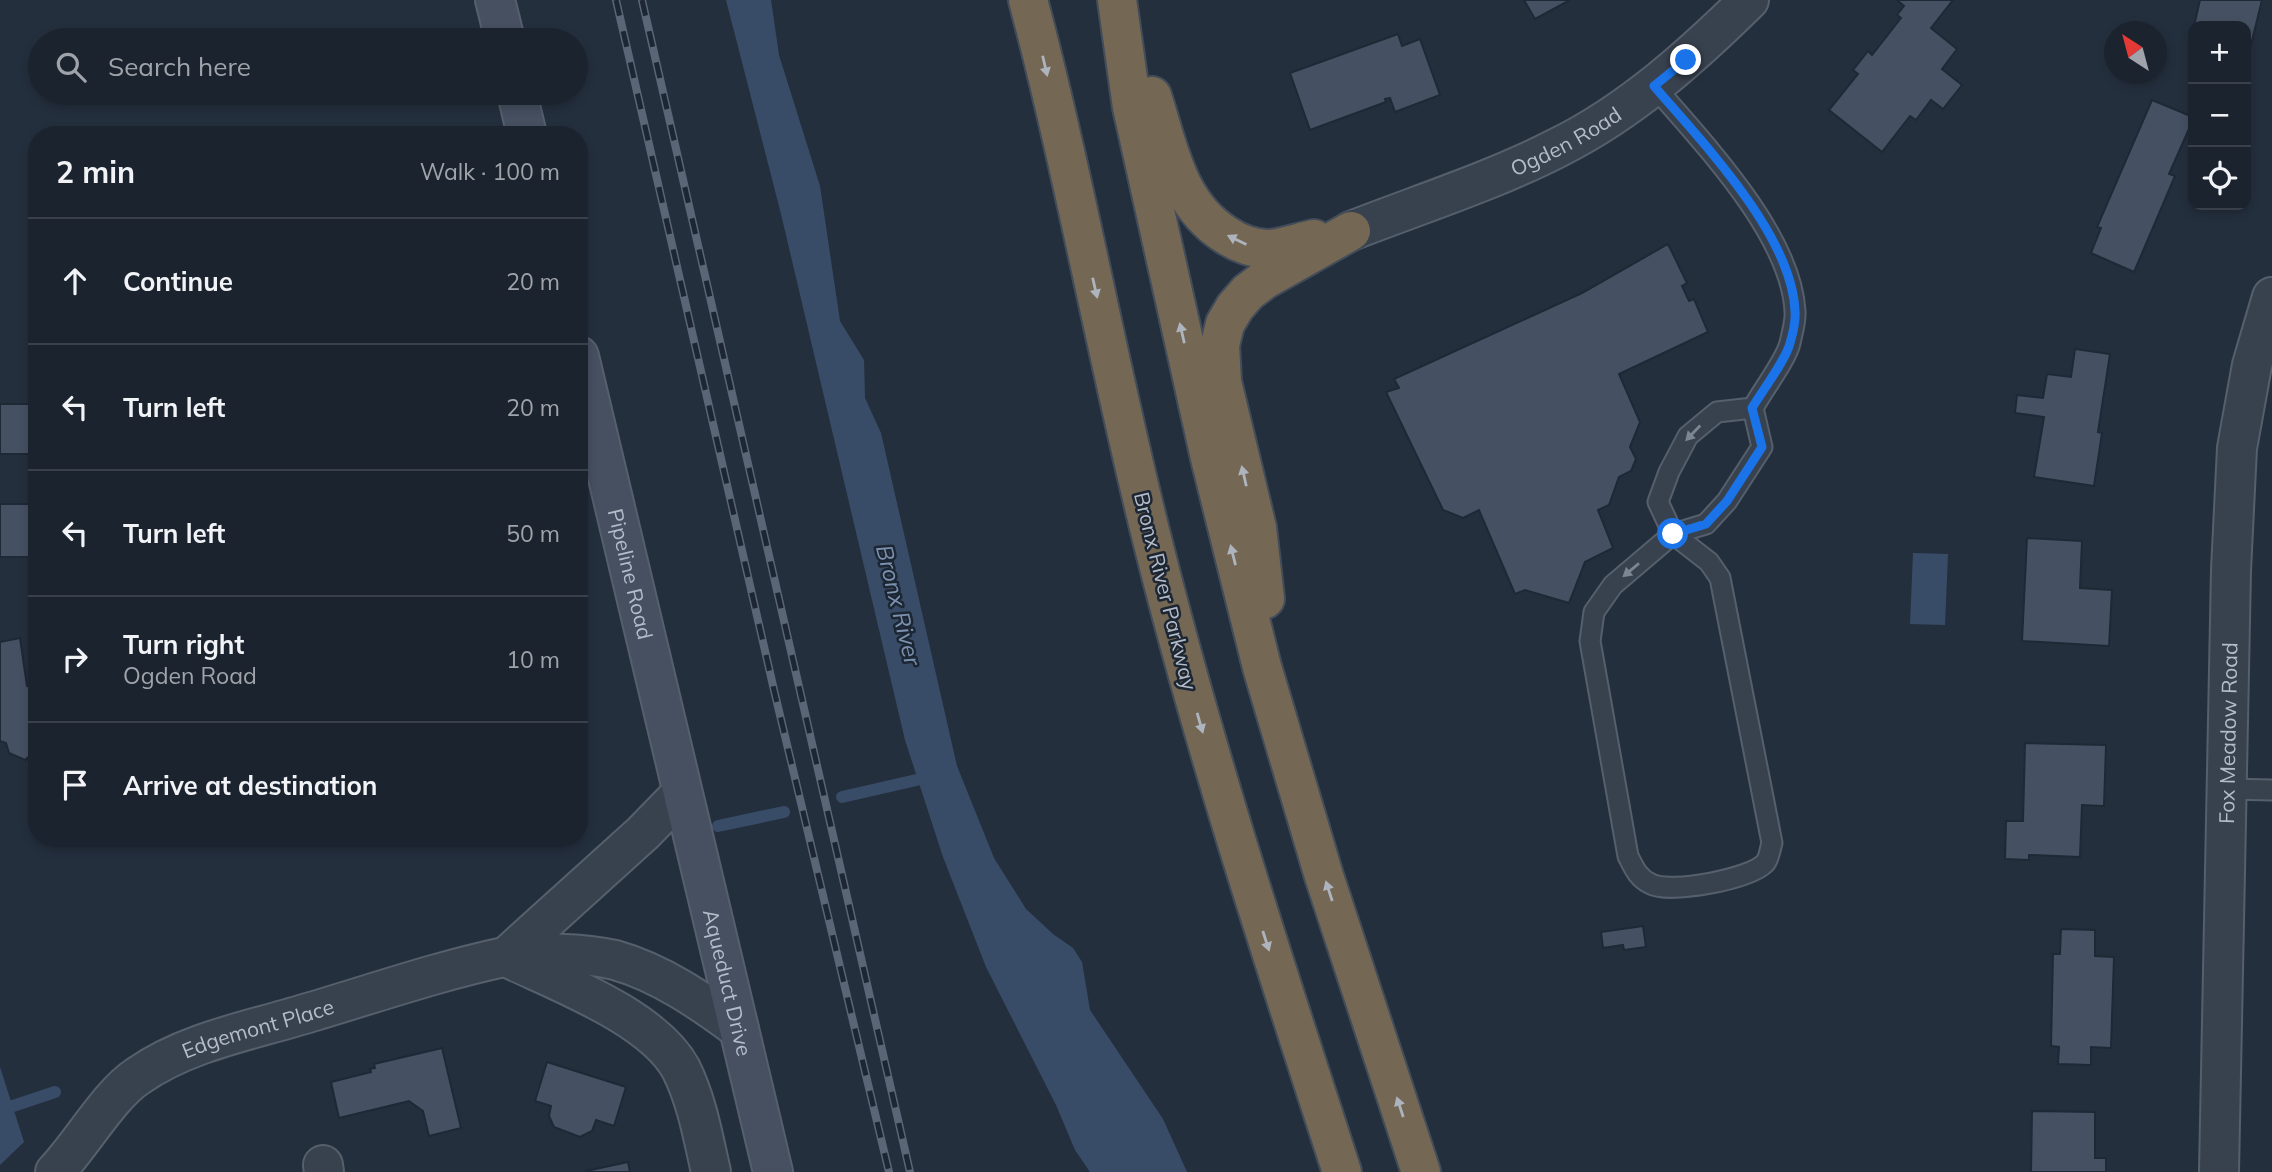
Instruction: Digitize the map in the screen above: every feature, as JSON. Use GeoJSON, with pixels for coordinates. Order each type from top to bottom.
{"type":"FeatureCollection","features":[{"type":"Feature","properties":{"kind":"highway","name":"Bronx River Parkway"},"geometry":{"type":"LineString","coordinates":[[1028,0],[1150,531],[1190,688],[1246,878],[1342,1172]]}},
{"type":"Feature","properties":{"kind":"highway"},"geometry":{"type":"LineString","coordinates":[[1119,0],[1181,185],[1203,218],[1234,241],[1269,249],[1350,231]]}},
{"type":"Feature","properties":{"kind":"highway"},"geometry":{"type":"LineString","coordinates":[[1119,0],[1132,107],[1227,530],[1282,737],[1324,876],[1421,1172]]}},
{"type":"Feature","properties":{"kind":"highway"},"geometry":{"type":"LineString","coordinates":[[1282,737],[1257,528],[1222,382],[1220,345],[1225,324],[1248,292],[1350,231]]}},
{"type":"Feature","properties":{"kind":"street"},"geometry":{"type":"LineString","coordinates":[[495,0],[502,28]]}},
{"type":"Feature","properties":{"kind":"street","name":"Ogden Road"},"geometry":{"type":"LineString","coordinates":[[1350,231],[1560,147],[1592,129],[1686,60],[1749,0]]}},
{"type":"Feature","properties":{"kind":"street"},"geometry":{"type":"LineString","coordinates":[[520,105],[525,126]]}},
{"type":"Feature","properties":{"kind":"street","name":"Fox Meadow Road"},"geometry":{"type":"LineString","coordinates":[[2219,1172],[2231,569],[2236,462],[2262,370],[2272,297]]}},
{"type":"Feature","properties":{"kind":"street","name":"Pipeline Road"},"geometry":{"type":"LineString","coordinates":[[588,394],[682,793]]}},
{"type":"Feature","properties":{"kind":"street","name":"Edgemont Place"},"geometry":{"type":"LineString","coordinates":[[506,957],[643,834],[682,793]]}},
{"type":"Feature","properties":{"kind":"street","name":"Aqueduct Drive"},"geometry":{"type":"LineString","coordinates":[[682,793],[773,1172]]}},
{"type":"Feature","properties":{"kind":"street","name":"Edgemont Place"},"geometry":{"type":"LineString","coordinates":[[55,1172],[135,1077],[178,1053],[419,980],[506,957],[551,955],[614,960],[678,987],[739,1029]]}},
{"type":"Feature","properties":{"kind":"street"},"geometry":{"type":"LineString","coordinates":[[506,957],[623,1013],[664,1047],[680,1066],[695,1105],[711,1172]]}},
{"type":"Feature","properties":{"kind":"lane"},"geometry":{"type":"LineString","coordinates":[[1654,86],[1736,181],[1789,276],[1796,312],[1790,346],[1752,408],[1762,447],[1727,501],[1706,524],[1673,534],[1613,585],[1594,611],[1590,641],[1628,856],[1638,876],[1653,886],[1674,889],[1751,873],[1767,862],[1772,843],[1720,578],[1709,562],[1673,534],[1658,502],[1669,472],[1688,436],[1717,412],[1752,408]]}},
{"type":"Feature","properties":{"kind":"lane"},"geometry":{"type":"LineString","coordinates":[[2227,789],[2272,790]]}},
{"type":"Feature","properties":{"kind":"water","name":"Bronx River"},"geometry":{"type":"Polygon","coordinates":[[[726,0],[771,0],[779,55],[820,186],[840,321],[864,360],[865,398],[881,433],[957,766],[994,858],[1026,909],[1073,948],[1082,962],[1090,1010],[1163,1119],[1187,1172],[1090,1172],[1075,1150],[1056,1105],[986,967],[943,857],[905,740],[781,214],[726,0]]]}},
{"type":"Feature","properties":{"kind":"water"},"geometry":{"type":"Polygon","coordinates":[[[1913,553],[1948,554],[1945,625],[1910,624],[1913,553]]]}},
{"type":"Feature","properties":{"kind":"water"},"geometry":{"type":"Polygon","coordinates":[[[0,1067],[24,1142],[0,1165],[0,1067]]]}},
{"type":"Feature","properties":{"kind":"building"},"geometry":{"type":"Polygon","coordinates":[[[1524,0],[1570,0],[1535,19],[1524,0]]]}},
{"type":"Feature","properties":{"kind":"building"},"geometry":{"type":"Polygon","coordinates":[[[1897,0],[1953,0],[1931,28],[1957,49],[1942,69],[1962,85],[1943,109],[1931,100],[1916,120],[1910,116],[1882,152],[1829,110],[1858,74],[1853,70],[1868,51],[1872,55],[1901,18],[1897,15],[1904,6],[1897,0]]]}},
{"type":"Feature","properties":{"kind":"building"},"geometry":{"type":"Polygon","coordinates":[[[2200,0],[2262,0],[2251,45],[2251,21],[2195,21],[2200,0]]]}},
{"type":"Feature","properties":{"kind":"building"},"geometry":{"type":"Polygon","coordinates":[[[1398,34],[1402,46],[1420,39],[1440,95],[1395,112],[1390,98],[1385,99],[1386,102],[1310,130],[1290,73],[1398,34]]]}},
{"type":"Feature","properties":{"kind":"building"},"geometry":{"type":"Polygon","coordinates":[[[2152,100],[2188,115],[2188,131],[2169,174],[2175,176],[2134,272],[2091,253],[2101,228],[2097,227],[2152,100]]]}},
{"type":"Feature","properties":{"kind":"building"},"geometry":{"type":"Polygon","coordinates":[[[1668,244],[1687,283],[1682,286],[1689,301],[1694,299],[1708,332],[1619,374],[1640,422],[1630,447],[1636,459],[1631,471],[1619,477],[1609,505],[1598,510],[1613,548],[1585,562],[1569,603],[1525,590],[1515,594],[1479,510],[1463,518],[1443,510],[1386,392],[1399,388],[1394,379],[1582,293],[1668,244]]]}},
{"type":"Feature","properties":{"kind":"building"},"geometry":{"type":"Polygon","coordinates":[[[2075,349],[2110,354],[2098,432],[2102,433],[2094,486],[2034,477],[2044,417],[2015,413],[2017,395],[2043,398],[2047,374],[2071,377],[2075,349]]]}},
{"type":"Feature","properties":{"kind":"building"},"geometry":{"type":"Polygon","coordinates":[[[0,404],[28,404],[28,454],[0,454],[0,404]]]}},
{"type":"Feature","properties":{"kind":"building"},"geometry":{"type":"Polygon","coordinates":[[[0,504],[28,504],[28,557],[0,557],[0,504]]]}},
{"type":"Feature","properties":{"kind":"building"},"geometry":{"type":"Polygon","coordinates":[[[2027,538],[2082,541],[2080,588],[2112,590],[2109,646],[2022,641],[2027,538]]]}},
{"type":"Feature","properties":{"kind":"building"},"geometry":{"type":"Polygon","coordinates":[[[20,638],[28,686],[28,757],[25,760],[9,753],[6,743],[0,741],[0,642],[20,638]]]}},
{"type":"Feature","properties":{"kind":"building"},"geometry":{"type":"Polygon","coordinates":[[[2025,743],[2106,745],[2104,806],[2082,805],[2080,857],[2029,855],[2029,860],[2005,859],[2006,821],[2023,821],[2025,743]]]}},
{"type":"Feature","properties":{"kind":"building"},"geometry":{"type":"Polygon","coordinates":[[[1643,926],[1646,947],[1624,950],[1623,945],[1603,948],[1601,932],[1643,926]]]}},
{"type":"Feature","properties":{"kind":"building"},"geometry":{"type":"Polygon","coordinates":[[[2061,929],[2095,930],[2095,956],[2114,957],[2111,1048],[2091,1047],[2091,1065],[2058,1064],[2059,1047],[2051,1046],[2053,954],[2060,954],[2061,929]]]}},
{"type":"Feature","properties":{"kind":"building"},"geometry":{"type":"Polygon","coordinates":[[[442,1048],[461,1128],[429,1136],[423,1111],[409,1101],[339,1118],[331,1082],[371,1072],[370,1069],[375,1068],[374,1064],[442,1048]]]}},
{"type":"Feature","properties":{"kind":"building"},"geometry":{"type":"Polygon","coordinates":[[[547,1062],[626,1087],[614,1126],[596,1120],[592,1131],[580,1137],[554,1127],[549,1116],[551,1106],[535,1101],[547,1062]]]}},
{"type":"Feature","properties":{"kind":"building"},"geometry":{"type":"Polygon","coordinates":[[[2032,1111],[2095,1112],[2095,1158],[2106,1158],[2106,1172],[2031,1172],[2032,1111]]]}},
{"type":"Feature","properties":{"kind":"building"},"geometry":{"type":"Polygon","coordinates":[[[628,1162],[630,1172],[586,1172],[586,1171],[628,1162]]]}},
{"type":"Feature","properties":{"kind":"waterway"},"geometry":{"type":"LineString","coordinates":[[842,797],[934,776]]}},
{"type":"Feature","properties":{"kind":"waterway"},"geometry":{"type":"LineString","coordinates":[[718,826],[784,812]]}},
{"type":"Feature","properties":{"kind":"waterway"},"geometry":{"type":"LineString","coordinates":[[13,1106],[55,1092]]}},
{"type":"Feature","properties":{"kind":"railway"},"geometry":{"type":"LineString","coordinates":[[616,0],[774,690],[889,1172]]}},
{"type":"Feature","properties":{"kind":"railway"},"geometry":{"type":"LineString","coordinates":[[642,0],[910,1172]]}},
{"type":"Feature","properties":{"kind":"route"},"geometry":{"type":"LineString","coordinates":[[1673,534],[1706,524],[1727,501],[1762,447],[1752,408],[1790,346],[1796,312],[1789,276],[1736,181],[1654,86],[1686,60]]}}]}
